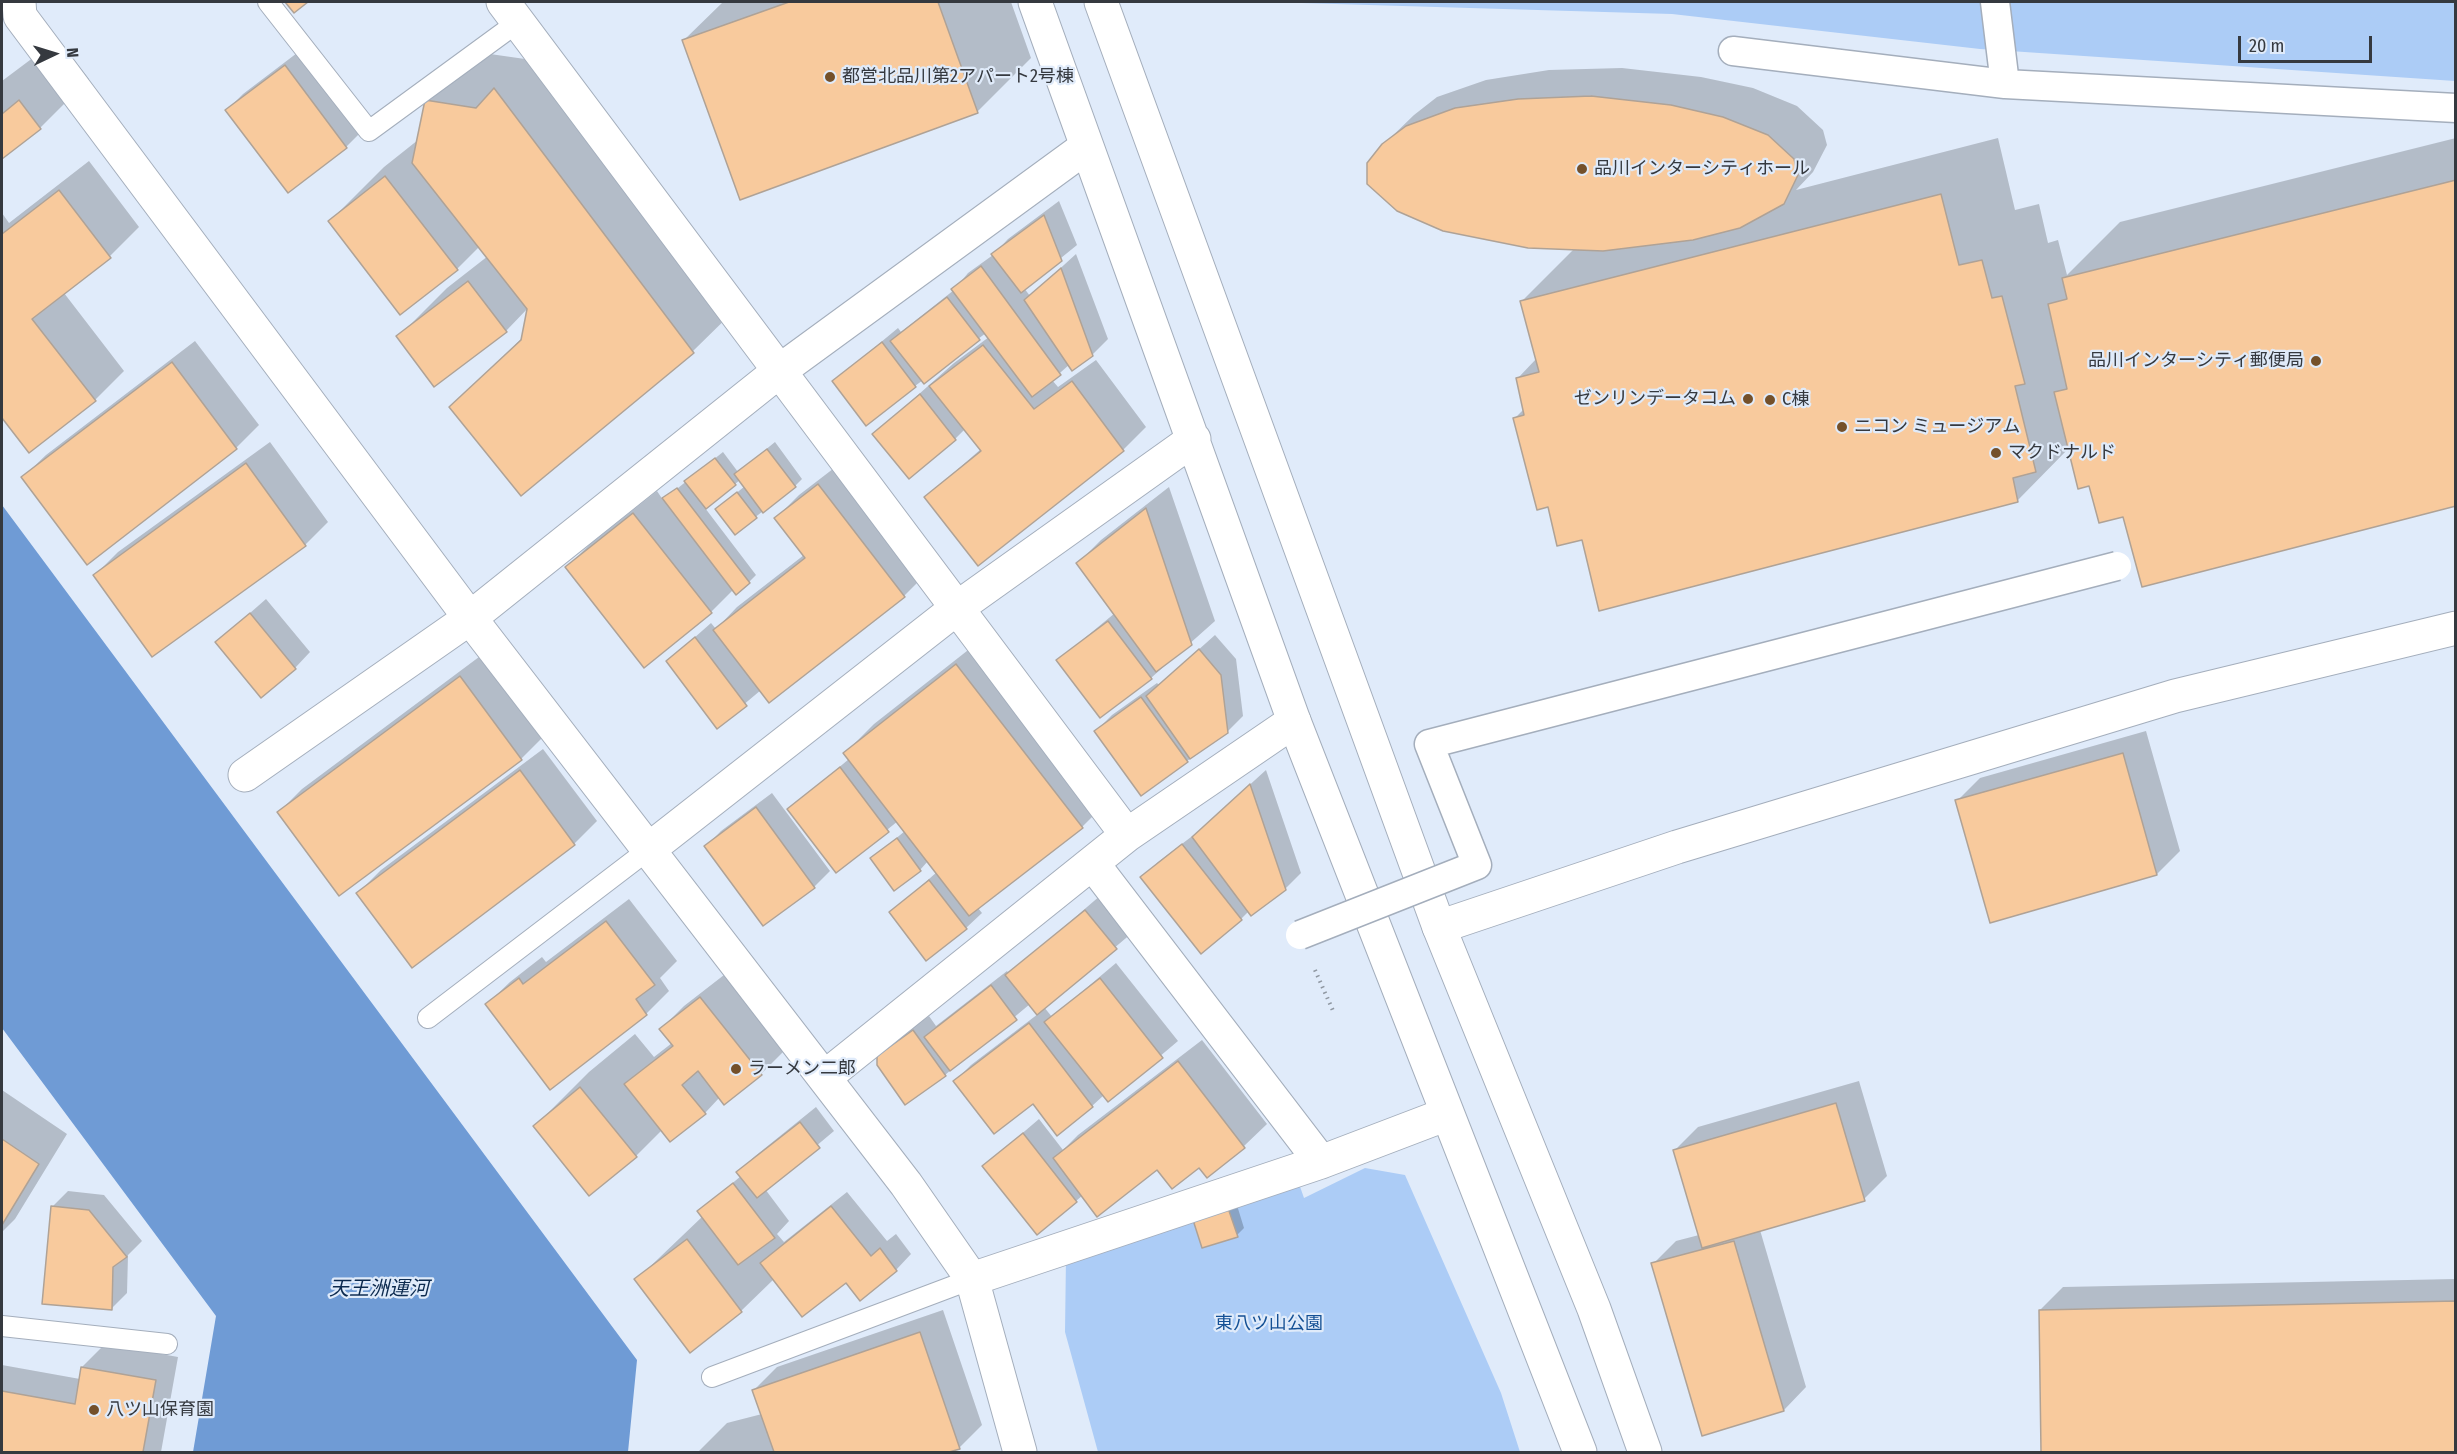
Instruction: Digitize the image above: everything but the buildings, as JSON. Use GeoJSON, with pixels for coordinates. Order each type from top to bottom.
{"type":"FeatureCollection","features":[{"type":"Feature","properties":{"kind":"street"},"geometry":{"type":"LineString","coordinates":[[19,2],[20,16],[470,618],[906,1184],[972,1279],[1020,1452]]}},
{"type":"Feature","properties":{"kind":"street"},"geometry":{"type":"LineString","coordinates":[[1035,2],[1294,721],[1580,1452]]}},
{"type":"Feature","properties":{"kind":"street"},"geometry":{"type":"LineString","coordinates":[[1101,2],[1439,927],[1594,1309],[1645,1452]]}},
{"type":"Feature","properties":{"kind":"street"},"geometry":{"type":"LineString","coordinates":[[1995,2],[2005,84]]}},
{"type":"Feature","properties":{"kind":"street"},"geometry":{"type":"LineString","coordinates":[[510,12],[1127,835]]}},
{"type":"Feature","properties":{"kind":"street"},"geometry":{"type":"LineString","coordinates":[[1733,51],[2005,84],[2456,108]]}},
{"type":"Feature","properties":{"kind":"street"},"geometry":{"type":"LineString","coordinates":[[245,775],[470,618],[778,372],[1086,147]]}},
{"type":"Feature","properties":{"kind":"street"},"geometry":{"type":"LineString","coordinates":[[648,850],[957,608],[1194,439]]}},
{"type":"Feature","properties":{"kind":"street"},"geometry":{"type":"LineString","coordinates":[[1300,935],[1477,865],[1429,744],[2117,566]]}},
{"type":"Feature","properties":{"kind":"street"},"geometry":{"type":"LineString","coordinates":[[1439,927],[1677,847],[2175,696],[2456,628]]}},
{"type":"Feature","properties":{"kind":"street"},"geometry":{"type":"LineString","coordinates":[[825,1077],[1127,835],[1294,721]]}},
{"type":"Feature","properties":{"kind":"street"},"geometry":{"type":"LineString","coordinates":[[1093,864],[1321,1162]]}},
{"type":"Feature","properties":{"kind":"street"},"geometry":{"type":"LineString","coordinates":[[972,1279],[1321,1162],[1447,1114]]}},
{"type":"Feature","properties":{"kind":"lane"},"geometry":{"type":"LineString","coordinates":[[268,2],[369,131],[510,12]]}},
{"type":"Feature","properties":{"kind":"lane"},"geometry":{"type":"LineString","coordinates":[[428,1018],[648,850]]}},
{"type":"Feature","properties":{"kind":"lane"},"geometry":{"type":"LineString","coordinates":[[712,1377],[972,1279]]}},
{"type":"Feature","properties":{"kind":"lane"},"geometry":{"type":"LineString","coordinates":[[2,1326],[167,1344]]}},
{"type":"Feature","properties":{"kind":"path"},"geometry":{"type":"LineString","coordinates":[[1300,935],[1334,1013]]}},
{"type":"Feature","properties":{"kind":"green space"},"geometry":{"type":"Polygon","coordinates":[[[1268,2],[2455,2],[2455,81],[1980,49],[1672,14],[1268,2]]]}},
{"type":"Feature","properties":{"kind":"green space","name":"東八ツ山公園"},"geometry":{"type":"Polygon","coordinates":[[[1365,1168],[1405,1175],[1501,1393],[1520,1452],[1098,1452],[1065,1332],[1066,1257],[1297,1178],[1304,1198],[1365,1168]]]}},
{"type":"Feature","properties":{"kind":"water","name":"天王洲運河"},"geometry":{"type":"Polygon","coordinates":[[[2,505],[637,1360],[628,1452],[193,1452],[216,1316],[2,1028],[2,505]]]}},
{"type":"Feature","properties":{"kind":"place","name":"都営北品川第2アパート2号棟"},"geometry":{"type":"Point","coordinates":[830,77]}},
{"type":"Feature","properties":{"kind":"place","name":"品川インターシティホール"},"geometry":{"type":"Point","coordinates":[1582,169]}},
{"type":"Feature","properties":{"kind":"place","name":"品川インターシティ郵便局"},"geometry":{"type":"Point","coordinates":[2316,361]}},
{"type":"Feature","properties":{"kind":"place","name":"ゼンリンデータコム"},"geometry":{"type":"Point","coordinates":[1748,399]}},
{"type":"Feature","properties":{"kind":"place","name":"C棟"},"geometry":{"type":"Point","coordinates":[1770,400]}},
{"type":"Feature","properties":{"kind":"place","name":"ニコン ミュージアム"},"geometry":{"type":"Point","coordinates":[1842,427]}},
{"type":"Feature","properties":{"kind":"place","name":"マクドナルド"},"geometry":{"type":"Point","coordinates":[1996,453]}},
{"type":"Feature","properties":{"kind":"place","name":"ラーメン二郎"},"geometry":{"type":"Point","coordinates":[736,1069]}},
{"type":"Feature","properties":{"kind":"place","name":"八ツ山保育園"},"geometry":{"type":"Point","coordinates":[94,1410]}}]}
